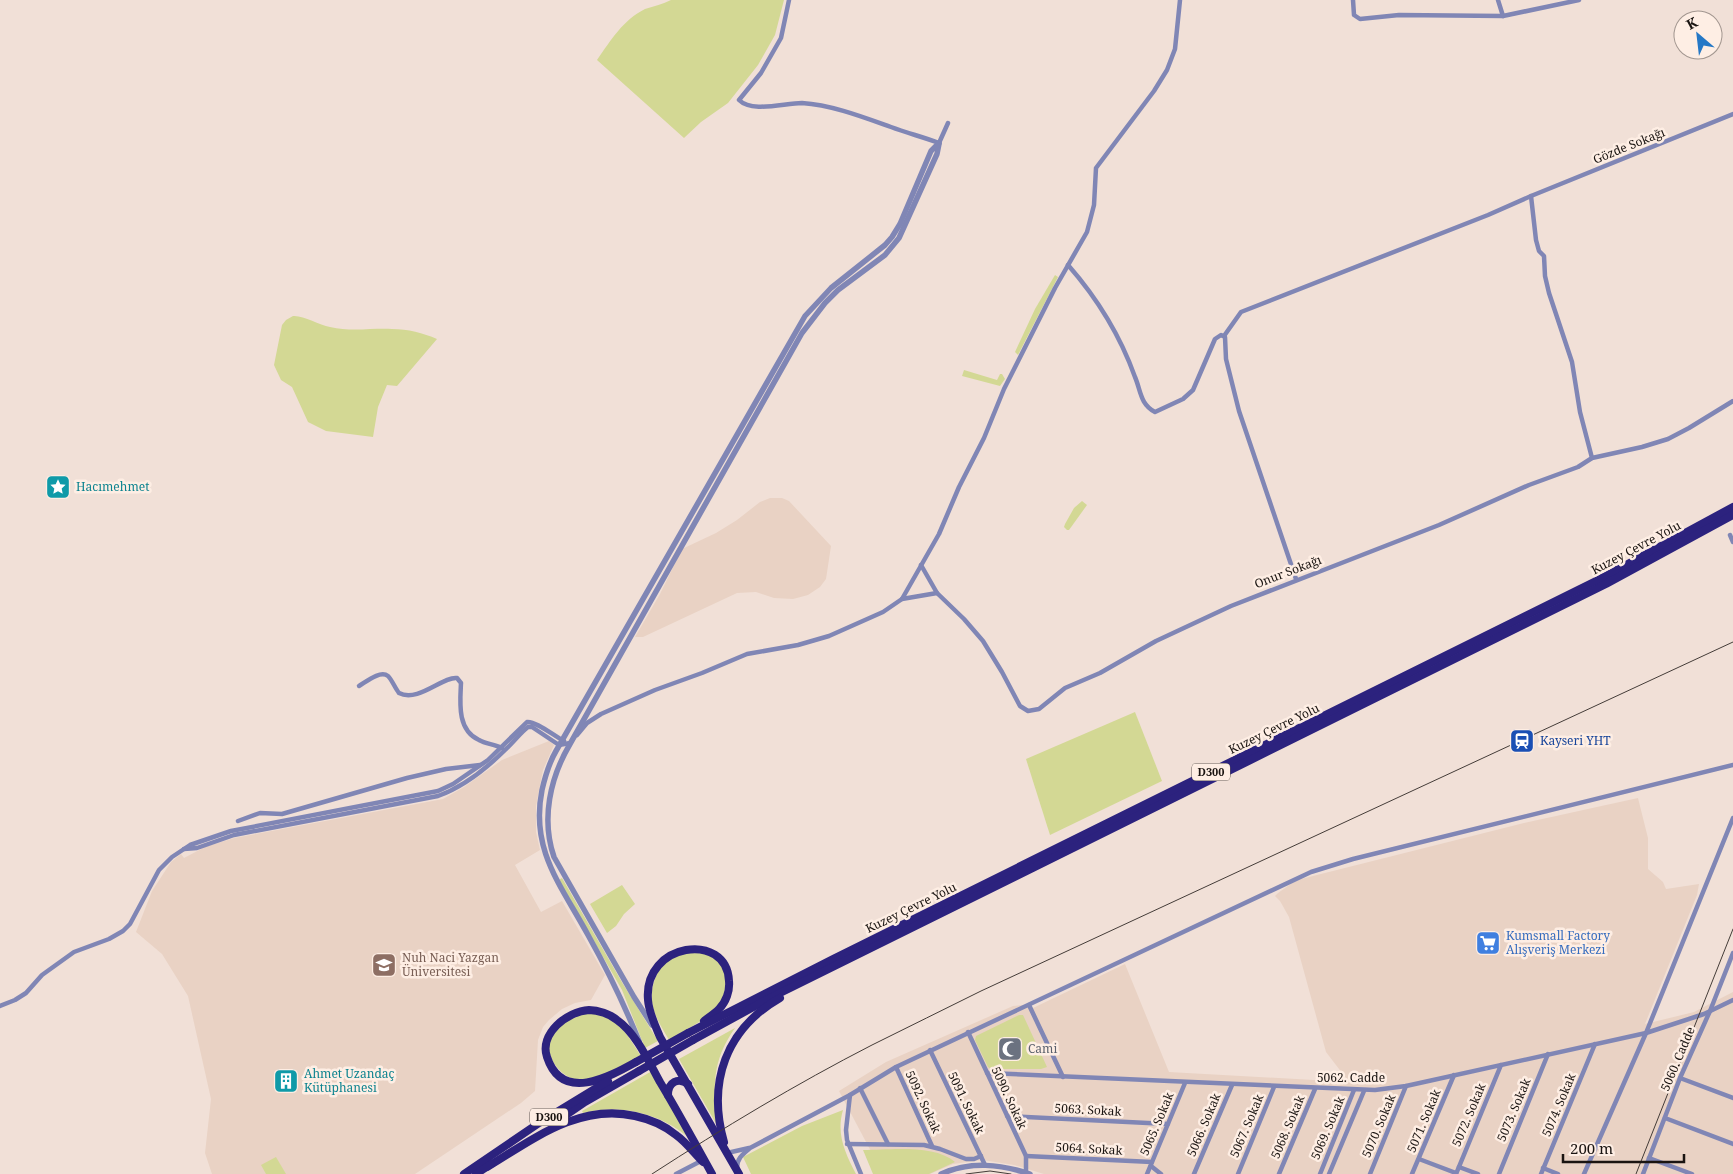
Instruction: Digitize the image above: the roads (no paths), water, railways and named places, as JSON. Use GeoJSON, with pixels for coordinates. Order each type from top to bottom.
{"type":"FeatureCollection","features":[{"type":"Feature","properties":{"kind":"highway","name":"Kuzey Çevre Yolu"},"geometry":{"type":"LineString","coordinates":[[690,1037],[842,954],[1602,578],[1733,507]]}},
{"type":"Feature","properties":{"kind":"highway","name":"Kuzey Çevre Yolu"},"geometry":{"type":"LineString","coordinates":[[690,1037],[837,966],[1588,592],[1676,547],[1733,515]]}},
{"type":"Feature","properties":{"kind":"highway"},"geometry":{"type":"LineString","coordinates":[[690,1037],[719,1009],[724,1002],[729,985],[729,976],[722,962],[710,952],[695,949],[679,951],[658,964],[648,987],[648,1001],[660,1037],[738,1172]]}},
{"type":"Feature","properties":{"kind":"highway"},"geometry":{"type":"LineString","coordinates":[[727,1153],[720,1126],[718,1090],[721,1070],[734,1042],[746,1025],[765,1008],[837,966]]}},
{"type":"Feature","properties":{"kind":"highway"},"geometry":{"type":"LineString","coordinates":[[636,1062],[593,1083],[580,1084],[569,1082],[554,1070],[546,1054],[546,1044],[549,1035],[570,1015],[589,1010],[599,1011],[618,1020],[642,1050],[711,1172]]}},
{"type":"Feature","properties":{"kind":"highway","name":"D300"},"geometry":{"type":"LineString","coordinates":[[464,1174],[539,1123],[636,1062],[690,1037]]}},
{"type":"Feature","properties":{"kind":"highway","name":"D300"},"geometry":{"type":"LineString","coordinates":[[476,1174],[690,1037]]}},
{"type":"Feature","properties":{"kind":"highway"},"geometry":{"type":"LineString","coordinates":[[668,1096],[668,1089],[672,1083],[679,1080],[688,1084]]}},
{"type":"Feature","properties":{"kind":"highway"},"geometry":{"type":"LineString","coordinates":[[487,1167],[565,1122],[580,1117],[608,1113],[636,1116],[660,1124],[678,1136],[711,1172]]}},
{"type":"Feature","properties":{"kind":"street"},"geometry":{"type":"LineString","coordinates":[[789,0],[781,38],[762,73],[739,100],[742,103],[756,107],[794,103],[828,107],[877,121],[939,143]]}},
{"type":"Feature","properties":{"kind":"street"},"geometry":{"type":"LineString","coordinates":[[902,599],[939,534],[959,487],[984,438],[1004,389],[1087,232],[1094,204],[1096,168],[1154,91],[1170,63],[1175,49],[1180,0]]}},
{"type":"Feature","properties":{"kind":"street"},"geometry":{"type":"LineString","coordinates":[[1353,0],[1354,15],[1360,19],[1399,15],[1502,16],[1579,0]]}},
{"type":"Feature","properties":{"kind":"street"},"geometry":{"type":"LineString","coordinates":[[1498,0],[1502,16]]}},
{"type":"Feature","properties":{"kind":"street","name":"Gözde Sokağı"},"geometry":{"type":"LineString","coordinates":[[1068,265],[1087,288],[1107,319],[1132,367],[1142,400],[1155,412],[1184,399],[1191,392],[1215,339],[1220,335],[1224,336],[1241,312],[1488,216],[1531,196],[1733,114]]}},
{"type":"Feature","properties":{"kind":"street"},"geometry":{"type":"LineString","coordinates":[[660,1037],[559,867],[553,852],[549,833],[549,801],[557,771],[570,744],[802,333],[825,303],[838,290],[885,255],[899,238],[937,154],[939,143],[948,123]]}},
{"type":"Feature","properties":{"kind":"street"},"geometry":{"type":"LineString","coordinates":[[642,1050],[623,1002],[559,885],[543,850],[540,828],[541,794],[549,765],[805,316],[832,288],[892,237],[900,224],[931,151],[939,143]]}},
{"type":"Feature","properties":{"kind":"street"},"geometry":{"type":"LineString","coordinates":[[1531,196],[1536,240],[1539,250],[1544,256],[1545,276],[1549,293],[1572,362],[1582,420],[1592,458]]}},
{"type":"Feature","properties":{"kind":"street"},"geometry":{"type":"LineString","coordinates":[[1224,336],[1226,340],[1226,359],[1239,411],[1296,579]]}},
{"type":"Feature","properties":{"kind":"street","name":"Onur Sokağı"},"geometry":{"type":"LineString","coordinates":[[921,565],[937,593],[977,633],[996,661],[1020,706],[1031,711],[1039,708],[1070,685],[1109,669],[1171,634],[1224,609],[1296,579],[1439,525],[1530,485],[1578,467],[1592,458],[1668,439],[1733,401]]}},
{"type":"Feature","properties":{"kind":"street"},"geometry":{"type":"LineString","coordinates":[[1730,535],[1733,542]]}},
{"type":"Feature","properties":{"kind":"street"},"geometry":{"type":"LineString","coordinates":[[570,744],[587,723],[596,717],[647,694],[747,654],[798,645],[829,636],[883,612],[902,599],[937,593]]}},
{"type":"Feature","properties":{"kind":"street"},"geometry":{"type":"LineString","coordinates":[[359,686],[378,675],[384,674],[389,677],[399,693],[409,696],[452,678],[458,678],[461,683],[460,714],[465,726],[477,739],[502,748]]}},
{"type":"Feature","properties":{"kind":"street"},"geometry":{"type":"LineString","coordinates":[[0,1006],[26,993],[42,975],[70,954],[79,949],[110,939],[123,931],[130,924],[160,870],[172,857],[190,845],[231,831],[433,792],[448,786],[481,765],[502,748],[523,724],[528,722],[532,722],[561,742]]}},
{"type":"Feature","properties":{"kind":"street"},"geometry":{"type":"LineString","coordinates":[[184,849],[197,848],[234,835],[438,796],[456,787],[492,762],[528,727],[532,727],[561,742],[570,744]]}},
{"type":"Feature","properties":{"kind":"street"},"geometry":{"type":"LineString","coordinates":[[238,821],[260,813],[282,814],[420,774],[481,765]]}},
{"type":"Feature","properties":{"kind":"street"},"geometry":{"type":"LineString","coordinates":[[727,1153],[750,1148],[930,1050],[1317,870],[1362,857],[1733,765]]}},
{"type":"Feature","properties":{"kind":"street"},"geometry":{"type":"LineString","coordinates":[[1584,1174],[1646,1034],[1733,818]]}},
{"type":"Feature","properties":{"kind":"street","name":"5060. Cadde"},"geometry":{"type":"LineString","coordinates":[[1643,1174],[1680,1078],[1733,952]]}},
{"type":"Feature","properties":{"kind":"street","name":"5062. Cadde"},"geometry":{"type":"LineString","coordinates":[[987,1073],[1364,1091],[1406,1086],[1646,1034],[1733,1000]]}},
{"type":"Feature","properties":{"kind":"street"},"geometry":{"type":"LineString","coordinates":[[1029,1005],[1063,1077]]}},
{"type":"Feature","properties":{"kind":"street","name":"5090. Sokak"},"geometry":{"type":"LineString","coordinates":[[968,1032],[1026,1156],[1028,1173]]}},
{"type":"Feature","properties":{"kind":"street","name":"5074. Sokak"},"geometry":{"type":"LineString","coordinates":[[1541,1174],[1595,1044]]}},
{"type":"Feature","properties":{"kind":"street","name":"5091. Sokak"},"geometry":{"type":"LineString","coordinates":[[930,1050],[985,1165]]}},
{"type":"Feature","properties":{"kind":"street","name":"5073. Sokak"},"geometry":{"type":"LineString","coordinates":[[1498,1174],[1548,1054]]}},
{"type":"Feature","properties":{"kind":"street","name":"5072. Sokak"},"geometry":{"type":"LineString","coordinates":[[1456,1174],[1502,1065]]}},
{"type":"Feature","properties":{"kind":"street","name":"5092. Sokak"},"geometry":{"type":"LineString","coordinates":[[896,1067],[932,1146]]}},
{"type":"Feature","properties":{"kind":"street","name":"5071. Sokak"},"geometry":{"type":"LineString","coordinates":[[1412,1174],[1454,1075]]}},
{"type":"Feature","properties":{"kind":"street"},"geometry":{"type":"LineString","coordinates":[[1680,1078],[1733,1098]]}},
{"type":"Feature","properties":{"kind":"street","name":"5065. Sokak"},"geometry":{"type":"LineString","coordinates":[[1147,1174],[1186,1082]]}},
{"type":"Feature","properties":{"kind":"street","name":"5066. Sokak"},"geometry":{"type":"LineString","coordinates":[[1194,1174],[1232,1085]]}},
{"type":"Feature","properties":{"kind":"street","name":"5070. Sokak"},"geometry":{"type":"LineString","coordinates":[[1370,1174],[1406,1086]]}},
{"type":"Feature","properties":{"kind":"street","name":"5067. Sokak"},"geometry":{"type":"LineString","coordinates":[[1238,1174],[1274,1087]]}},
{"type":"Feature","properties":{"kind":"street"},"geometry":{"type":"LineString","coordinates":[[860,1088],[888,1144]]}},
{"type":"Feature","properties":{"kind":"street","name":"5068. Sokak"},"geometry":{"type":"LineString","coordinates":[[1279,1174],[1315,1088]]}},
{"type":"Feature","properties":{"kind":"street","name":"5069. Sokak"},"geometry":{"type":"LineString","coordinates":[[1320,1174],[1354,1090]]}},
{"type":"Feature","properties":{"kind":"street","name":"5069. Sokak"},"geometry":{"type":"LineString","coordinates":[[1329,1174],[1364,1091]]}},
{"type":"Feature","properties":{"kind":"street"},"geometry":{"type":"LineString","coordinates":[[850,1095],[846,1130],[848,1144],[860,1174]]}},
{"type":"Feature","properties":{"kind":"street","name":"5063. Sokak"},"geometry":{"type":"LineString","coordinates":[[1007,1116],[1168,1124]]}},
{"type":"Feature","properties":{"kind":"street"},"geometry":{"type":"LineString","coordinates":[[1665,1118],[1733,1144]]}},
{"type":"Feature","properties":{"kind":"street"},"geometry":{"type":"LineString","coordinates":[[848,1144],[920,1144],[932,1146],[966,1159],[974,1159],[981,1156]]}},
{"type":"Feature","properties":{"kind":"street"},"geometry":{"type":"LineString","coordinates":[[738,1172],[737,1161],[750,1148]]}},
{"type":"Feature","properties":{"kind":"street","name":"5064. Sokak"},"geometry":{"type":"LineString","coordinates":[[1026,1156],[1151,1164]]}},
{"type":"Feature","properties":{"kind":"street"},"geometry":{"type":"LineString","coordinates":[[1649,1158],[1692,1174]]}},
{"type":"Feature","properties":{"kind":"street"},"geometry":{"type":"LineString","coordinates":[[1419,1159],[1456,1174]]}},
{"type":"Feature","properties":{"kind":"street"},"geometry":{"type":"LineString","coordinates":[[676,1174],[701,1161]]}},
{"type":"Feature","properties":{"kind":"street"},"geometry":{"type":"LineString","coordinates":[[1151,1164],[1162,1174]]}},
{"type":"Feature","properties":{"kind":"street"},"geometry":{"type":"LineString","coordinates":[[941,1174],[964,1167],[985,1165],[1007,1167],[1028,1173]]}},
{"type":"Feature","properties":{"kind":"street"},"geometry":{"type":"LineString","coordinates":[[1459,1167],[1478,1174]]}},
{"type":"Feature","properties":{"kind":"street"},"geometry":{"type":"LineString","coordinates":[[1543,1168],[1558,1174]]}},
{"type":"Feature","properties":{"kind":"tram line"},"geometry":{"type":"LineString","coordinates":[[1636,1174],[1733,929]]}},
{"type":"Feature","properties":{"kind":"tram line"},"geometry":{"type":"LineString","coordinates":[[966,1174],[990,1171],[1011,1174]]}},
{"type":"Feature","properties":{"kind":"railway"},"geometry":{"type":"LineString","coordinates":[[652,1174],[733,1123],[816,1075],[981,991],[1733,642]]}},
{"type":"Feature","properties":{"kind":"place","name":"Hacımehmet"},"geometry":{"type":"Point","coordinates":[58,487]}},
{"type":"Feature","properties":{"kind":"place","name":"Kayseri YHT"},"geometry":{"type":"Point","coordinates":[1522,741]}},
{"type":"Feature","properties":{"kind":"place","name":"Kumsmall Factory Alışveriş Merkezi"},"geometry":{"type":"Point","coordinates":[1488,943]}},
{"type":"Feature","properties":{"kind":"place","name":"Nuh Naci Yazgan Üniversitesi"},"geometry":{"type":"Point","coordinates":[384,965]}},
{"type":"Feature","properties":{"kind":"place","name":"Cami"},"geometry":{"type":"Point","coordinates":[1010,1049]}},
{"type":"Feature","properties":{"kind":"place","name":"Ahmet Uzandaç Kütüphanesi"},"geometry":{"type":"Point","coordinates":[286,1081]}}]}
